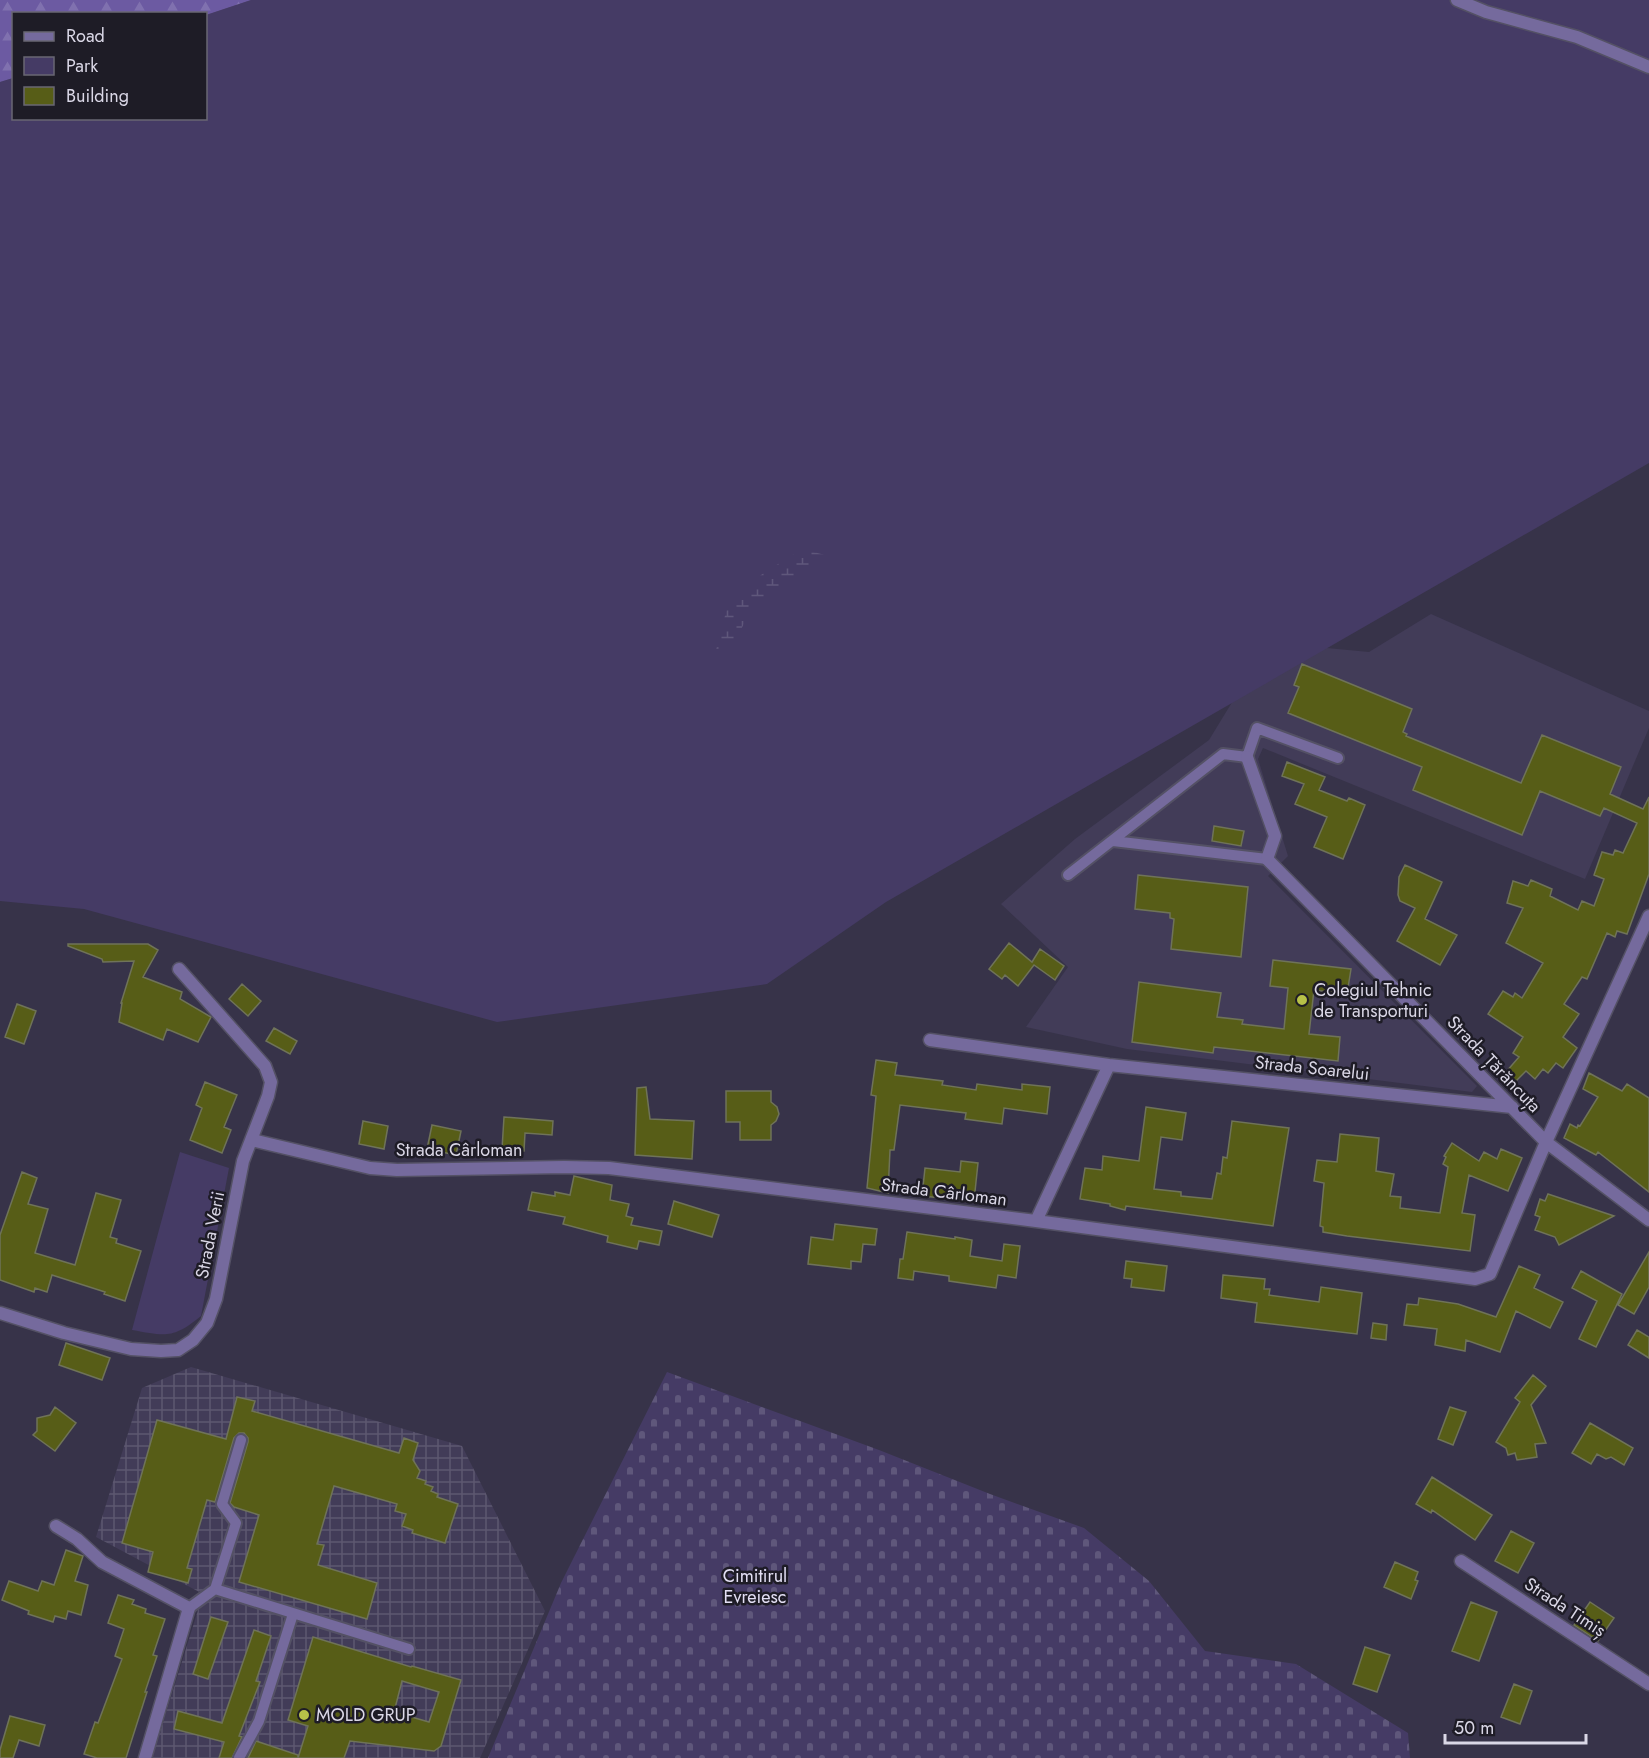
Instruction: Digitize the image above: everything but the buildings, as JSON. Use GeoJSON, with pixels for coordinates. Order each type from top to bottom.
{"type":"FeatureCollection","features":[{"type":"Feature","properties":{"kind":"street"},"geometry":{"type":"LineString","coordinates":[[1457,0],[1486,12],[1577,37],[1649,67]]}},
{"type":"Feature","properties":{"kind":"street"},"geometry":{"type":"LineString","coordinates":[[1247,757],[1275,836],[1267,860]]}},
{"type":"Feature","properties":{"kind":"street","name":"Strada Țărăncuța"},"geometry":{"type":"LineString","coordinates":[[1267,860],[1546,1142],[1649,916]]}},
{"type":"Feature","properties":{"kind":"street","name":"Strada Verii"},"geometry":{"type":"LineString","coordinates":[[0,1313],[64,1333],[131,1349],[161,1352],[178,1350],[193,1340],[207,1323],[213,1310],[243,1161],[268,1096],[271,1082],[265,1066],[179,969]]}},
{"type":"Feature","properties":{"kind":"street","name":"Strada Soarelui"},"geometry":{"type":"LineString","coordinates":[[930,1040],[1109,1065],[1512,1107]]}},
{"type":"Feature","properties":{"kind":"street"},"geometry":{"type":"LineString","coordinates":[[1036,1221],[1109,1065]]}},
{"type":"Feature","properties":{"kind":"street","name":"Strada Cârloman"},"geometry":{"type":"LineString","coordinates":[[252,1140],[370,1167],[397,1170],[609,1168],[1475,1279],[1490,1274],[1546,1142]]}},
{"type":"Feature","properties":{"kind":"street"},"geometry":{"type":"LineString","coordinates":[[1546,1142],[1649,1220]]}},
{"type":"Feature","properties":{"kind":"street"},"geometry":{"type":"LineString","coordinates":[[56,1526],[77,1539],[102,1562],[189,1608],[145,1758]]}},
{"type":"Feature","properties":{"kind":"street","name":"Strada Timiș"},"geometry":{"type":"LineString","coordinates":[[1461,1561],[1649,1684]]}},
{"type":"Feature","properties":{"kind":"lane"},"geometry":{"type":"LineString","coordinates":[[1068,875],[1223,754],[1247,757],[1257,728],[1338,758]]}},
{"type":"Feature","properties":{"kind":"lane"},"geometry":{"type":"LineString","coordinates":[[1113,841],[1267,860]]}},
{"type":"Feature","properties":{"kind":"lane"},"geometry":{"type":"LineString","coordinates":[[189,1608],[215,1589],[236,1523],[222,1504],[241,1440]]}},
{"type":"Feature","properties":{"kind":"lane"},"geometry":{"type":"LineString","coordinates":[[215,1589],[409,1649]]}},
{"type":"Feature","properties":{"kind":"lane"},"geometry":{"type":"LineString","coordinates":[[239,1758],[259,1721],[293,1614]]}},
{"type":"Feature","properties":{"kind":"shaded area"},"geometry":{"type":"Polygon","coordinates":[[[1431,614],[1649,711],[1649,728],[1585,879],[1263,748],[1258,759],[1288,856],[1268,876],[1477,1086],[1472,1092],[1127,1049],[1026,1027],[1068,967],[1001,904],[1075,839],[1209,740],[1256,663],[1285,644],[1369,652],[1431,614]]]}},
{"type":"Feature","properties":{"kind":"shaded area"},"geometry":{"type":"Polygon","coordinates":[[[191,1367],[462,1446],[545,1611],[480,1758],[152,1758],[203,1594],[96,1537],[142,1388],[191,1367]]]}},
{"type":"Feature","properties":{"kind":"green space"},"geometry":{"type":"Polygon","coordinates":[[[0,0],[251,0],[207,15],[207,12],[12,12],[12,78],[0,82],[0,0]]]}},
{"type":"Feature","properties":{"kind":"green space"},"geometry":{"type":"Polygon","coordinates":[[[251,0],[1649,0],[1649,463],[886,902],[767,984],[497,1022],[84,909],[0,901],[0,82],[12,78],[12,120],[207,120],[207,15],[251,0]]]}},
{"type":"Feature","properties":{"kind":"green space"},"geometry":{"type":"Polygon","coordinates":[[[802,549],[825,555],[751,610],[733,645],[714,658],[727,608],[761,575],[802,549]]]}},
{"type":"Feature","properties":{"kind":"green space"},"geometry":{"type":"Polygon","coordinates":[[[180,1152],[229,1168],[201,1316],[183,1329],[169,1334],[132,1330],[180,1152]]]}},
{"type":"Feature","properties":{"kind":"green space","name":"Cimitirul Evreiesc"},"geometry":{"type":"Polygon","coordinates":[[[667,1372],[1084,1528],[1149,1581],[1205,1651],[1296,1664],[1408,1733],[1410,1758],[488,1758],[561,1583],[667,1372]]]}},
{"type":"Feature","properties":{"kind":"place","name":"Colegiul Tehnic de Transporturi"},"geometry":{"type":"Point","coordinates":[1302,1000]}},
{"type":"Feature","properties":{"kind":"place","name":"MOLD GRUP"},"geometry":{"type":"Point","coordinates":[304,1715]}}]}
